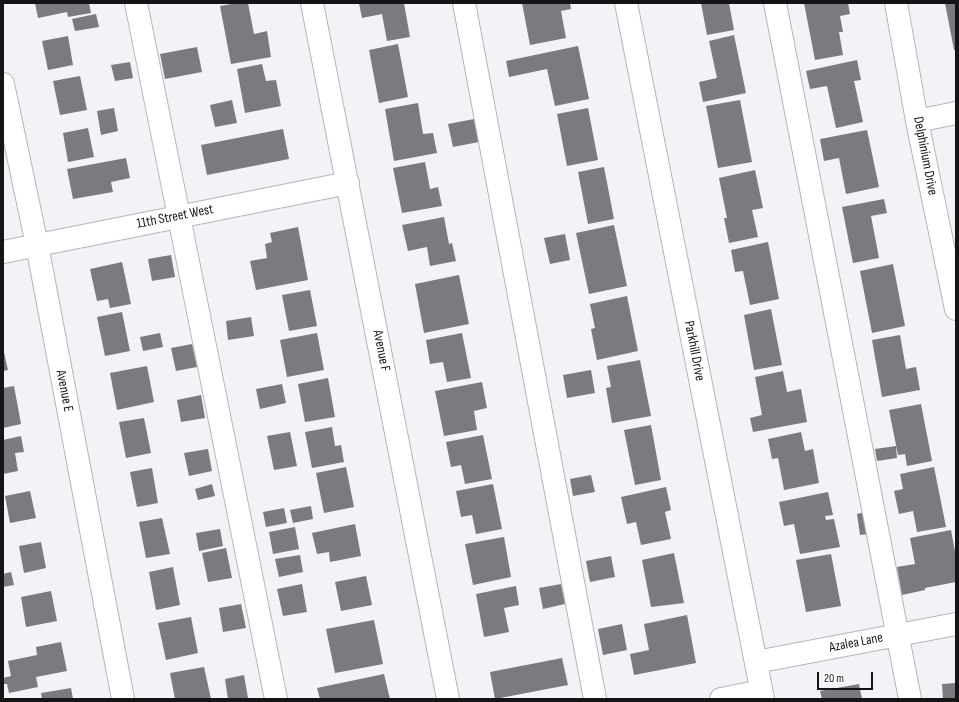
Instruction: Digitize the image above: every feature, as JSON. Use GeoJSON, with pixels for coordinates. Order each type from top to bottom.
{"type":"FeatureCollection","features":[{"type":"Feature","properties":{"kind":"street"},"geometry":{"type":"LineString","coordinates":[[136,3],[276,699]]}},
{"type":"Feature","properties":{"kind":"street","name":"Avenue F"},"geometry":{"type":"LineString","coordinates":[[312,3],[448,699]]}},
{"type":"Feature","properties":{"kind":"street"},"geometry":{"type":"LineString","coordinates":[[464,3],[595,699]]}},
{"type":"Feature","properties":{"kind":"street","name":"Parkhill Drive"},"geometry":{"type":"LineString","coordinates":[[626,3],[762,695]]}},
{"type":"Feature","properties":{"kind":"street"},"geometry":{"type":"LineString","coordinates":[[775,3],[910,699]]}},
{"type":"Feature","properties":{"kind":"street","name":"Delphinium Drive"},"geometry":{"type":"LineString","coordinates":[[896,3],[917,121],[956,309]]}},
{"type":"Feature","properties":{"kind":"street","name":"Avenue E"},"geometry":{"type":"LineString","coordinates":[[3,84],[37,245],[123,699]]}},
{"type":"Feature","properties":{"kind":"street"},"geometry":{"type":"LineString","coordinates":[[917,121],[956,113]]}},
{"type":"Feature","properties":{"kind":"street","name":"11th Street West"},"geometry":{"type":"LineString","coordinates":[[3,252],[348,183]]}},
{"type":"Feature","properties":{"kind":"street","name":"Azalea Lane"},"geometry":{"type":"LineString","coordinates":[[756,662],[956,624]]}},
{"type":"Feature","properties":{"kind":"street"},"geometry":{"type":"LineString","coordinates":[[721,699],[762,695]]}},
{"type":"Feature","properties":{"kind":"building"},"geometry":{"type":"Polygon","coordinates":[[[35,3],[89,3],[91,13],[68,17],[67,12],[38,18],[35,3]]]}},
{"type":"Feature","properties":{"kind":"building"},"geometry":{"type":"Polygon","coordinates":[[[248,3],[254,34],[267,31],[271,57],[231,64],[220,6],[248,3]]]}},
{"type":"Feature","properties":{"kind":"building"},"geometry":{"type":"Polygon","coordinates":[[[359,3],[404,3],[410,37],[387,41],[382,14],[362,18],[359,3]]]}},
{"type":"Feature","properties":{"kind":"building"},"geometry":{"type":"Polygon","coordinates":[[[522,3],[570,3],[571,9],[561,11],[566,38],[530,45],[522,3]]]}},
{"type":"Feature","properties":{"kind":"building"},"geometry":{"type":"Polygon","coordinates":[[[701,3],[729,3],[734,30],[707,35],[701,3]]]}},
{"type":"Feature","properties":{"kind":"building"},"geometry":{"type":"Polygon","coordinates":[[[804,3],[848,3],[850,14],[840,16],[843,32],[839,32],[843,55],[815,60],[804,3]]]}},
{"type":"Feature","properties":{"kind":"building"},"geometry":{"type":"Polygon","coordinates":[[[945,3],[956,3],[956,50],[954,50],[945,3]]]}},
{"type":"Feature","properties":{"kind":"building"},"geometry":{"type":"Polygon","coordinates":[[[96,14],[99,27],[75,31],[72,19],[96,14]]]}},
{"type":"Feature","properties":{"kind":"building"},"geometry":{"type":"Polygon","coordinates":[[[734,35],[746,93],[703,102],[699,82],[717,78],[709,41],[734,35]]]}},
{"type":"Feature","properties":{"kind":"building"},"geometry":{"type":"Polygon","coordinates":[[[68,36],[73,65],[48,70],[42,41],[68,36]]]}},
{"type":"Feature","properties":{"kind":"building"},"geometry":{"type":"Polygon","coordinates":[[[398,44],[408,97],[379,103],[369,50],[398,44]]]}},
{"type":"Feature","properties":{"kind":"building"},"geometry":{"type":"Polygon","coordinates":[[[578,46],[589,99],[555,106],[547,69],[509,77],[506,61],[578,46]]]}},
{"type":"Feature","properties":{"kind":"building"},"geometry":{"type":"Polygon","coordinates":[[[197,47],[202,72],[165,79],[160,54],[197,47]]]}},
{"type":"Feature","properties":{"kind":"building"},"geometry":{"type":"Polygon","coordinates":[[[857,60],[861,80],[854,81],[863,122],[836,128],[827,86],[810,89],[806,71],[857,60]]]}},
{"type":"Feature","properties":{"kind":"building"},"geometry":{"type":"Polygon","coordinates":[[[130,62],[133,78],[115,81],[111,65],[130,62]]]}},
{"type":"Feature","properties":{"kind":"building"},"geometry":{"type":"Polygon","coordinates":[[[262,64],[266,81],[276,80],[281,106],[245,113],[237,69],[262,64]]]}},
{"type":"Feature","properties":{"kind":"building"},"geometry":{"type":"Polygon","coordinates":[[[80,76],[87,110],[60,115],[53,81],[80,76]]]}},
{"type":"Feature","properties":{"kind":"building"},"geometry":{"type":"Polygon","coordinates":[[[232,100],[237,123],[215,127],[210,105],[232,100]]]}},
{"type":"Feature","properties":{"kind":"building"},"geometry":{"type":"Polygon","coordinates":[[[740,100],[752,162],[718,168],[706,106],[740,100]]]}},
{"type":"Feature","properties":{"kind":"building"},"geometry":{"type":"Polygon","coordinates":[[[418,103],[423,134],[433,133],[437,153],[394,161],[385,109],[418,103]]]}},
{"type":"Feature","properties":{"kind":"building"},"geometry":{"type":"Polygon","coordinates":[[[114,108],[118,131],[101,135],[97,111],[114,108]]]}},
{"type":"Feature","properties":{"kind":"building"},"geometry":{"type":"Polygon","coordinates":[[[588,108],[598,160],[567,166],[557,114],[588,108]]]}},
{"type":"Feature","properties":{"kind":"building"},"geometry":{"type":"Polygon","coordinates":[[[474,119],[479,142],[453,147],[448,124],[474,119]]]}},
{"type":"Feature","properties":{"kind":"building"},"geometry":{"type":"Polygon","coordinates":[[[88,128],[94,157],[68,162],[63,133],[88,128]]]}},
{"type":"Feature","properties":{"kind":"building"},"geometry":{"type":"Polygon","coordinates":[[[283,129],[289,159],[207,175],[201,145],[283,129]]]}},
{"type":"Feature","properties":{"kind":"building"},"geometry":{"type":"Polygon","coordinates":[[[867,130],[879,187],[846,194],[839,158],[824,161],[820,139],[867,130]]]}},
{"type":"Feature","properties":{"kind":"building"},"geometry":{"type":"Polygon","coordinates":[[[126,158],[130,178],[111,182],[113,192],[73,199],[67,169],[126,158]]]}},
{"type":"Feature","properties":{"kind":"building"},"geometry":{"type":"Polygon","coordinates":[[[425,162],[430,189],[438,187],[442,206],[402,213],[393,168],[425,162]]]}},
{"type":"Feature","properties":{"kind":"building"},"geometry":{"type":"Polygon","coordinates":[[[604,167],[614,219],[588,224],[578,172],[604,167]]]}},
{"type":"Feature","properties":{"kind":"building"},"geometry":{"type":"Polygon","coordinates":[[[755,170],[763,208],[752,210],[758,237],[729,243],[724,218],[727,218],[719,178],[755,170]]]}},
{"type":"Feature","properties":{"kind":"building"},"geometry":{"type":"Polygon","coordinates":[[[884,199],[887,213],[871,216],[879,258],[853,263],[842,207],[884,199]]]}},
{"type":"Feature","properties":{"kind":"building"},"geometry":{"type":"Polygon","coordinates":[[[444,217],[449,244],[452,243],[456,261],[430,266],[427,247],[408,251],[402,225],[444,217]]]}},
{"type":"Feature","properties":{"kind":"building"},"geometry":{"type":"Polygon","coordinates":[[[614,225],[627,286],[589,294],[576,233],[614,225]]]}},
{"type":"Feature","properties":{"kind":"building"},"geometry":{"type":"Polygon","coordinates":[[[298,227],[308,280],[256,290],[250,261],[267,258],[265,244],[272,242],[270,233],[298,227]]]}},
{"type":"Feature","properties":{"kind":"building"},"geometry":{"type":"Polygon","coordinates":[[[565,234],[570,260],[550,264],[544,238],[565,234]]]}},
{"type":"Feature","properties":{"kind":"building"},"geometry":{"type":"Polygon","coordinates":[[[768,242],[779,299],[750,305],[743,271],[735,272],[731,250],[768,242]]]}},
{"type":"Feature","properties":{"kind":"building"},"geometry":{"type":"Polygon","coordinates":[[[171,255],[175,277],[152,281],[148,259],[171,255]]]}},
{"type":"Feature","properties":{"kind":"building"},"geometry":{"type":"Polygon","coordinates":[[[122,262],[131,304],[110,308],[108,299],[97,301],[90,269],[122,262]]]}},
{"type":"Feature","properties":{"kind":"building"},"geometry":{"type":"Polygon","coordinates":[[[893,264],[905,326],[872,333],[860,271],[893,264]]]}},
{"type":"Feature","properties":{"kind":"building"},"geometry":{"type":"Polygon","coordinates":[[[459,275],[469,324],[424,333],[415,284],[459,275]]]}},
{"type":"Feature","properties":{"kind":"building"},"geometry":{"type":"Polygon","coordinates":[[[310,290],[317,326],[289,331],[282,295],[310,290]]]}},
{"type":"Feature","properties":{"kind":"building"},"geometry":{"type":"Polygon","coordinates":[[[627,296],[638,351],[597,360],[591,329],[595,328],[590,304],[627,296]]]}},
{"type":"Feature","properties":{"kind":"building"},"geometry":{"type":"Polygon","coordinates":[[[771,309],[782,365],[754,370],[744,315],[771,309]]]}},
{"type":"Feature","properties":{"kind":"building"},"geometry":{"type":"Polygon","coordinates":[[[122,312],[130,351],[105,356],[97,317],[122,312]]]}},
{"type":"Feature","properties":{"kind":"building"},"geometry":{"type":"Polygon","coordinates":[[[251,317],[254,336],[228,340],[226,321],[251,317]]]}},
{"type":"Feature","properties":{"kind":"building"},"geometry":{"type":"Polygon","coordinates":[[[160,333],[163,347],[143,351],[140,337],[160,333]]]}},
{"type":"Feature","properties":{"kind":"building"},"geometry":{"type":"Polygon","coordinates":[[[317,333],[324,370],[287,377],[280,340],[317,333]]]}},
{"type":"Feature","properties":{"kind":"building"},"geometry":{"type":"Polygon","coordinates":[[[462,333],[471,378],[447,382],[443,362],[430,364],[426,340],[462,333]]]}},
{"type":"Feature","properties":{"kind":"building"},"geometry":{"type":"Polygon","coordinates":[[[900,335],[906,369],[916,367],[920,390],[882,397],[872,340],[900,335]]]}},
{"type":"Feature","properties":{"kind":"building"},"geometry":{"type":"Polygon","coordinates":[[[192,344],[197,367],[176,371],[171,348],[192,344]]]}},
{"type":"Feature","properties":{"kind":"building"},"geometry":{"type":"Polygon","coordinates":[[[3,348],[8,370],[3,371],[3,348]]]}},
{"type":"Feature","properties":{"kind":"building"},"geometry":{"type":"Polygon","coordinates":[[[640,360],[651,416],[612,423],[606,388],[611,387],[607,366],[640,360]]]}},
{"type":"Feature","properties":{"kind":"building"},"geometry":{"type":"Polygon","coordinates":[[[147,366],[154,402],[117,410],[110,373],[147,366]]]}},
{"type":"Feature","properties":{"kind":"building"},"geometry":{"type":"Polygon","coordinates":[[[591,370],[595,393],[567,398],[563,375],[591,370]]]}},
{"type":"Feature","properties":{"kind":"building"},"geometry":{"type":"Polygon","coordinates":[[[783,371],[787,392],[801,389],[807,422],[753,432],[750,418],[762,415],[755,377],[783,371]]]}},
{"type":"Feature","properties":{"kind":"building"},"geometry":{"type":"Polygon","coordinates":[[[328,378],[335,417],[305,422],[298,384],[328,378]]]}},
{"type":"Feature","properties":{"kind":"building"},"geometry":{"type":"Polygon","coordinates":[[[482,382],[487,408],[474,411],[477,430],[444,436],[435,391],[482,382]]]}},
{"type":"Feature","properties":{"kind":"building"},"geometry":{"type":"Polygon","coordinates":[[[282,384],[286,403],[260,409],[256,389],[282,384]]]}},
{"type":"Feature","properties":{"kind":"building"},"geometry":{"type":"Polygon","coordinates":[[[14,386],[21,424],[3,428],[3,388],[14,386]]]}},
{"type":"Feature","properties":{"kind":"building"},"geometry":{"type":"Polygon","coordinates":[[[201,395],[205,418],[181,422],[177,400],[201,395]]]}},
{"type":"Feature","properties":{"kind":"building"},"geometry":{"type":"Polygon","coordinates":[[[921,404],[932,461],[907,466],[905,454],[898,455],[889,410],[921,404]]]}},
{"type":"Feature","properties":{"kind":"building"},"geometry":{"type":"Polygon","coordinates":[[[144,418],[151,453],[126,458],[119,422],[144,418]]]}},
{"type":"Feature","properties":{"kind":"building"},"geometry":{"type":"Polygon","coordinates":[[[651,425],[661,480],[635,485],[624,430],[651,425]]]}},
{"type":"Feature","properties":{"kind":"building"},"geometry":{"type":"Polygon","coordinates":[[[332,427],[335,446],[341,445],[344,462],[312,468],[305,432],[332,427]]]}},
{"type":"Feature","properties":{"kind":"building"},"geometry":{"type":"Polygon","coordinates":[[[290,432],[297,466],[274,470],[267,436],[290,432]]]}},
{"type":"Feature","properties":{"kind":"building"},"geometry":{"type":"Polygon","coordinates":[[[801,432],[805,451],[813,449],[819,483],[784,490],[778,458],[772,459],[768,439],[801,432]]]}},
{"type":"Feature","properties":{"kind":"building"},"geometry":{"type":"Polygon","coordinates":[[[483,435],[492,479],[465,484],[461,465],[451,467],[446,442],[483,435]]]}},
{"type":"Feature","properties":{"kind":"building"},"geometry":{"type":"Polygon","coordinates":[[[21,436],[24,452],[15,453],[18,471],[3,474],[3,440],[21,436]]]}},
{"type":"Feature","properties":{"kind":"building"},"geometry":{"type":"Polygon","coordinates":[[[896,446],[897,458],[877,461],[875,449],[896,446]]]}},
{"type":"Feature","properties":{"kind":"building"},"geometry":{"type":"Polygon","coordinates":[[[208,449],[212,471],[189,476],[184,453],[208,449]]]}},
{"type":"Feature","properties":{"kind":"building"},"geometry":{"type":"Polygon","coordinates":[[[346,467],[354,507],[324,513],[316,473],[346,467]]]}},
{"type":"Feature","properties":{"kind":"building"},"geometry":{"type":"Polygon","coordinates":[[[934,467],[946,527],[917,532],[913,511],[899,514],[894,491],[903,489],[900,474],[934,467]]]}},
{"type":"Feature","properties":{"kind":"building"},"geometry":{"type":"Polygon","coordinates":[[[152,468],[158,503],[137,507],[130,472],[152,468]]]}},
{"type":"Feature","properties":{"kind":"building"},"geometry":{"type":"Polygon","coordinates":[[[591,475],[595,492],[573,496],[570,479],[591,475]]]}},
{"type":"Feature","properties":{"kind":"building"},"geometry":{"type":"Polygon","coordinates":[[[212,484],[215,496],[198,500],[195,489],[212,484]]]}},
{"type":"Feature","properties":{"kind":"building"},"geometry":{"type":"Polygon","coordinates":[[[493,484],[502,529],[476,534],[472,515],[461,517],[456,491],[493,484]]]}},
{"type":"Feature","properties":{"kind":"building"},"geometry":{"type":"Polygon","coordinates":[[[666,487],[671,510],[665,512],[671,539],[641,545],[636,522],[627,524],[621,497],[666,487]]]}},
{"type":"Feature","properties":{"kind":"building"},"geometry":{"type":"Polygon","coordinates":[[[30,491],[36,518],[10,523],[5,496],[30,491]]]}},
{"type":"Feature","properties":{"kind":"building"},"geometry":{"type":"Polygon","coordinates":[[[828,492],[833,515],[825,516],[826,520],[834,519],[840,547],[800,554],[794,524],[784,526],[779,502],[828,492]]]}},
{"type":"Feature","properties":{"kind":"building"},"geometry":{"type":"Polygon","coordinates":[[[311,506],[313,519],[293,523],[290,510],[311,506]]]}},
{"type":"Feature","properties":{"kind":"building"},"geometry":{"type":"Polygon","coordinates":[[[284,508],[287,523],[266,527],[263,512],[284,508]]]}},
{"type":"Feature","properties":{"kind":"building"},"geometry":{"type":"Polygon","coordinates":[[[865,512],[869,534],[860,535],[857,514],[865,512]]]}},
{"type":"Feature","properties":{"kind":"building"},"geometry":{"type":"Polygon","coordinates":[[[162,518],[170,554],[146,558],[139,522],[162,518]]]}},
{"type":"Feature","properties":{"kind":"building"},"geometry":{"type":"Polygon","coordinates":[[[355,524],[361,556],[330,562],[329,552],[317,554],[312,533],[355,524]]]}},
{"type":"Feature","properties":{"kind":"building"},"geometry":{"type":"Polygon","coordinates":[[[295,527],[299,549],[273,554],[269,532],[295,527]]]}},
{"type":"Feature","properties":{"kind":"building"},"geometry":{"type":"Polygon","coordinates":[[[220,529],[223,546],[199,551],[196,533],[220,529]]]}},
{"type":"Feature","properties":{"kind":"building"},"geometry":{"type":"Polygon","coordinates":[[[951,530],[956,557],[956,582],[925,588],[925,590],[902,595],[897,567],[915,564],[910,538],[951,530]]]}},
{"type":"Feature","properties":{"kind":"building"},"geometry":{"type":"Polygon","coordinates":[[[504,537],[511,577],[473,585],[465,544],[504,537]]]}},
{"type":"Feature","properties":{"kind":"building"},"geometry":{"type":"Polygon","coordinates":[[[41,542],[46,568],[24,573],[19,546],[41,542]]]}},
{"type":"Feature","properties":{"kind":"building"},"geometry":{"type":"Polygon","coordinates":[[[226,548],[232,578],[208,582],[202,553],[226,548]]]}},
{"type":"Feature","properties":{"kind":"building"},"geometry":{"type":"Polygon","coordinates":[[[674,553],[684,603],[651,607],[642,560],[674,553]]]}},
{"type":"Feature","properties":{"kind":"building"},"geometry":{"type":"Polygon","coordinates":[[[831,554],[841,606],[806,612],[796,560],[831,554]]]}},
{"type":"Feature","properties":{"kind":"building"},"geometry":{"type":"Polygon","coordinates":[[[300,555],[303,572],[279,577],[275,559],[300,555]]]}},
{"type":"Feature","properties":{"kind":"building"},"geometry":{"type":"Polygon","coordinates":[[[611,556],[615,577],[590,582],[586,561],[611,556]]]}},
{"type":"Feature","properties":{"kind":"building"},"geometry":{"type":"Polygon","coordinates":[[[173,567],[180,605],[156,610],[149,572],[173,567]]]}},
{"type":"Feature","properties":{"kind":"building"},"geometry":{"type":"Polygon","coordinates":[[[11,572],[14,585],[3,587],[3,574],[11,572]]]}},
{"type":"Feature","properties":{"kind":"building"},"geometry":{"type":"Polygon","coordinates":[[[366,576],[372,605],[341,611],[335,582],[366,576]]]}},
{"type":"Feature","properties":{"kind":"building"},"geometry":{"type":"Polygon","coordinates":[[[302,584],[307,612],[283,616],[277,589],[302,584]]]}},
{"type":"Feature","properties":{"kind":"building"},"geometry":{"type":"Polygon","coordinates":[[[561,584],[565,604],[543,609],[539,588],[561,584]]]}},
{"type":"Feature","properties":{"kind":"building"},"geometry":{"type":"Polygon","coordinates":[[[516,586],[519,605],[504,608],[509,632],[484,637],[476,594],[516,586]]]}},
{"type":"Feature","properties":{"kind":"building"},"geometry":{"type":"Polygon","coordinates":[[[51,591],[57,621],[26,627],[21,597],[51,591]]]}},
{"type":"Feature","properties":{"kind":"building"},"geometry":{"type":"Polygon","coordinates":[[[241,604],[246,628],[223,632],[219,608],[241,604]]]}},
{"type":"Feature","properties":{"kind":"building"},"geometry":{"type":"Polygon","coordinates":[[[687,615],[696,663],[634,675],[630,654],[649,650],[644,624],[687,615]]]}},
{"type":"Feature","properties":{"kind":"building"},"geometry":{"type":"Polygon","coordinates":[[[191,617],[198,653],[166,660],[158,623],[191,617]]]}},
{"type":"Feature","properties":{"kind":"building"},"geometry":{"type":"Polygon","coordinates":[[[374,620],[383,664],[335,673],[326,629],[374,620]]]}},
{"type":"Feature","properties":{"kind":"building"},"geometry":{"type":"Polygon","coordinates":[[[622,624],[627,650],[603,655],[598,629],[622,624]]]}},
{"type":"Feature","properties":{"kind":"building"},"geometry":{"type":"Polygon","coordinates":[[[61,642],[67,671],[36,677],[38,687],[9,693],[7,684],[3,684],[3,678],[11,676],[8,661],[37,655],[36,647],[61,642]]]}},
{"type":"Feature","properties":{"kind":"building"},"geometry":{"type":"Polygon","coordinates":[[[562,658],[568,685],[495,699],[490,672],[562,658]]]}},
{"type":"Feature","properties":{"kind":"building"},"geometry":{"type":"Polygon","coordinates":[[[204,667],[211,699],[175,699],[170,673],[204,667]]]}},
{"type":"Feature","properties":{"kind":"building"},"geometry":{"type":"Polygon","coordinates":[[[384,674],[390,699],[320,699],[317,688],[384,674]]]}},
{"type":"Feature","properties":{"kind":"building"},"geometry":{"type":"Polygon","coordinates":[[[244,675],[248,698],[228,699],[225,679],[244,675]]]}},
{"type":"Feature","properties":{"kind":"building"},"geometry":{"type":"Polygon","coordinates":[[[956,683],[956,699],[943,699],[942,684],[956,683]]]}},
{"type":"Feature","properties":{"kind":"building"},"geometry":{"type":"Polygon","coordinates":[[[859,684],[862,699],[822,699],[820,691],[859,684]]]}},
{"type":"Feature","properties":{"kind":"building"},"geometry":{"type":"Polygon","coordinates":[[[71,688],[73,699],[42,699],[41,693],[71,688]]]}}]}
